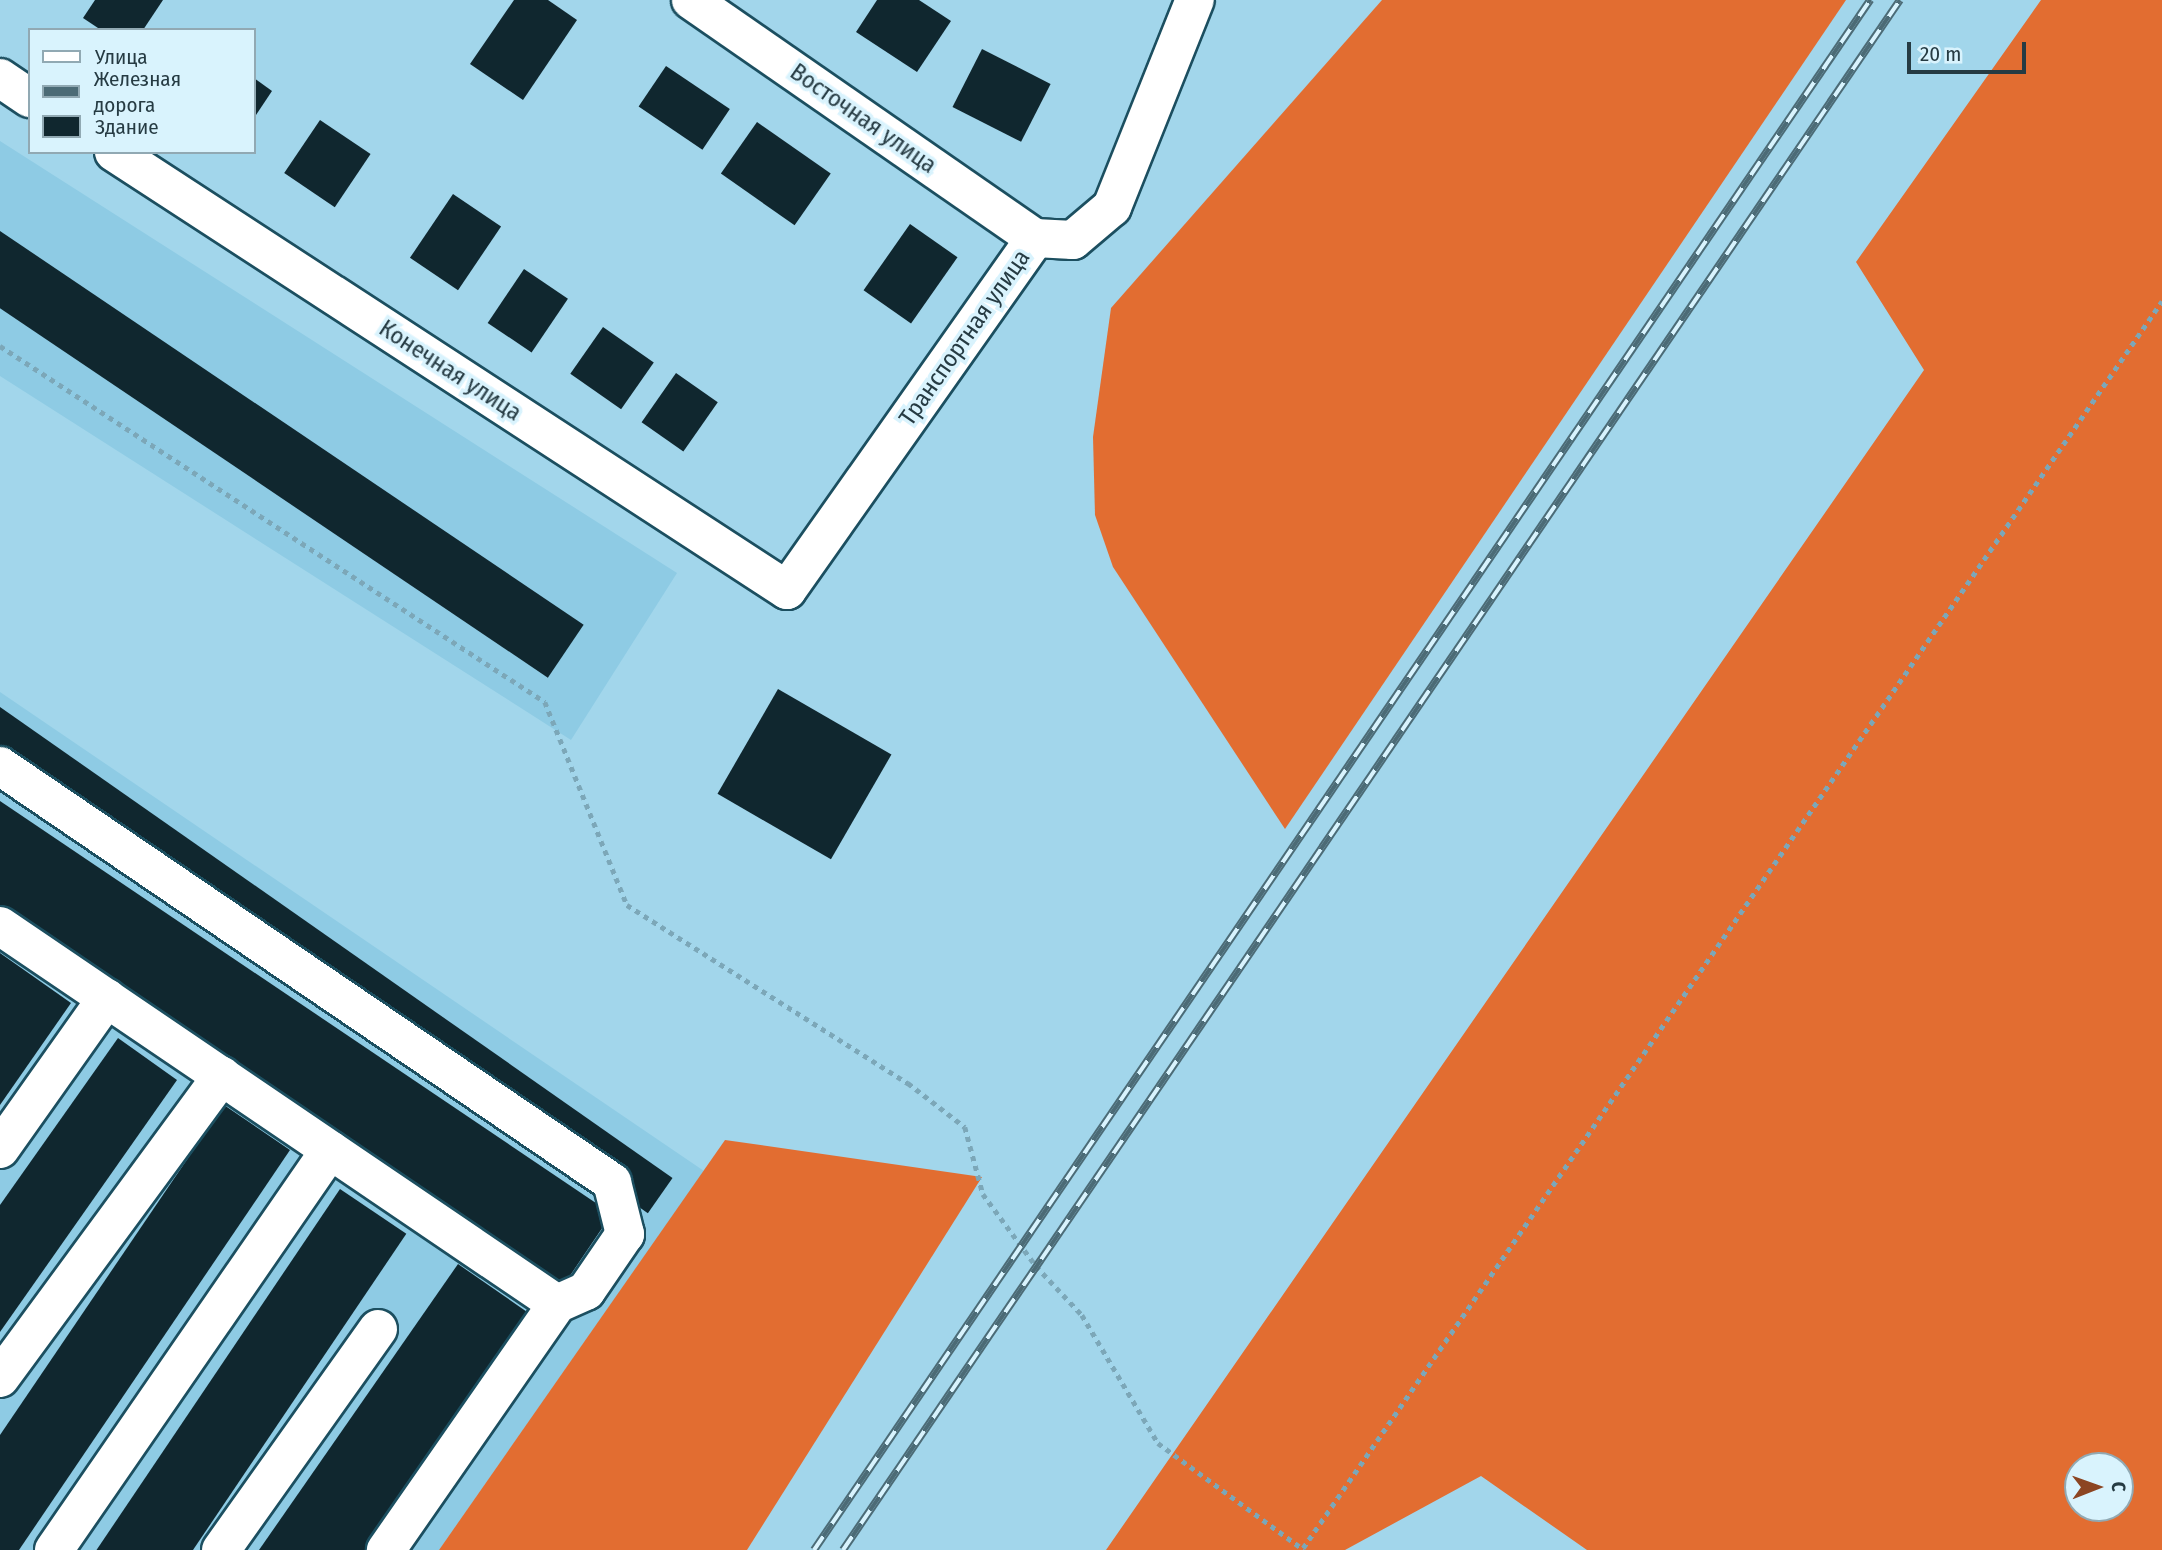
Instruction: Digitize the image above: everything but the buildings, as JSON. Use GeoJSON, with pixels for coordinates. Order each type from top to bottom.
{"type":"FeatureCollection","features":[{"type":"Feature","properties":{"kind":"street","name":"Восточная улица"},"geometry":{"type":"LineString","coordinates":[[691,0],[1035,238]]}},
{"type":"Feature","properties":{"kind":"street","name":"Транспортная улица"},"geometry":{"type":"LineString","coordinates":[[787,590],[1035,238],[1073,240],[1112,207],[1195,0]]}},
{"type":"Feature","properties":{"kind":"street"},"geometry":{"type":"LineString","coordinates":[[0,78],[28,97]]}},
{"type":"Feature","properties":{"kind":"street","name":"Конечная улица"},"geometry":{"type":"LineString","coordinates":[[117,154],[787,590]]}},
{"type":"Feature","properties":{"kind":"street"},"geometry":{"type":"LineString","coordinates":[[0,766],[612,1182],[625,1234],[586,1291],[558,1304],[386,1550]]}},
{"type":"Feature","properties":{"kind":"street"},"geometry":{"type":"LineString","coordinates":[[0,926],[558,1304]]}},
{"type":"Feature","properties":{"kind":"street"},"geometry":{"type":"LineString","coordinates":[[0,1149],[107,998]]}},
{"type":"Feature","properties":{"kind":"street"},"geometry":{"type":"LineString","coordinates":[[0,1378],[222,1076]]}},
{"type":"Feature","properties":{"kind":"street"},"geometry":{"type":"LineString","coordinates":[[54,1550],[330,1150]]}},
{"type":"Feature","properties":{"kind":"street"},"geometry":{"type":"LineString","coordinates":[[221,1550],[378,1329]]}},
{"type":"Feature","properties":{"kind":"path"},"geometry":{"type":"LineString","coordinates":[[0,346],[545,702],[627,905],[908,1083],[965,1127],[983,1194],[1035,1266],[1082,1315],[1158,1443],[1303,1549],[2162,301]]}},
{"type":"Feature","properties":{"kind":"shaded area"},"geometry":{"type":"Polygon","coordinates":[[[1382,0],[1846,0],[1285,829],[1113,567],[1095,515],[1093,437],[1111,308],[1382,0]]]}},
{"type":"Feature","properties":{"kind":"shaded area"},"geometry":{"type":"Polygon","coordinates":[[[2041,0],[2162,0],[2162,1550],[1587,1550],[1481,1476],[1345,1550],[1106,1550],[1924,370],[1856,262],[2041,0]]]}},
{"type":"Feature","properties":{"kind":"shaded area"},"geometry":{"type":"Polygon","coordinates":[[[0,141],[677,573],[571,740],[0,376],[0,141]]]}},
{"type":"Feature","properties":{"kind":"shaded area"},"geometry":{"type":"Polygon","coordinates":[[[0,692],[704,1171],[439,1550],[0,1550],[0,692]]]}},
{"type":"Feature","properties":{"kind":"shaded area"},"geometry":{"type":"Polygon","coordinates":[[[725,1140],[982,1177],[747,1550],[439,1550],[725,1140]]]}},
{"type":"Feature","properties":{"kind":"railway"},"geometry":{"type":"LineString","coordinates":[[814,1550],[1870,0]]}},
{"type":"Feature","properties":{"kind":"railway"},"geometry":{"type":"LineString","coordinates":[[843,1550],[1900,0]]}}]}
